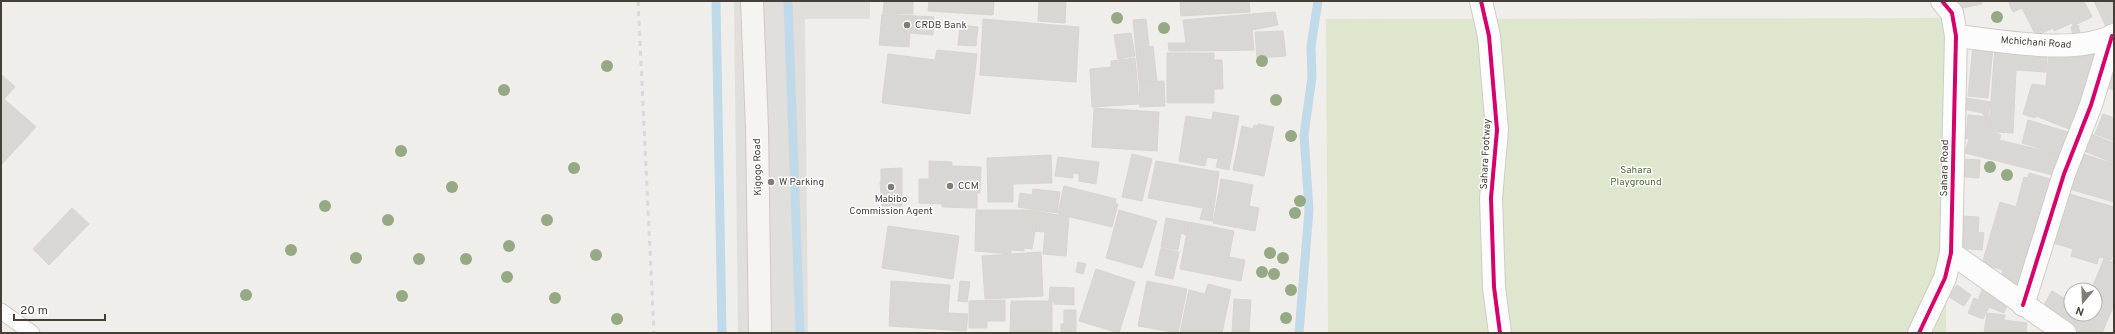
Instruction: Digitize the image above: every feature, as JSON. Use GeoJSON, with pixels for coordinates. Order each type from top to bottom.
{"type":"FeatureCollection","features":[{"type":"Feature","properties":{"kind":"main road","name":"Kigogo Road"},"geometry":{"type":"LineString","coordinates":[[752,1],[757,128],[760,333]]}},
{"type":"Feature","properties":{"kind":"street","name":"Sahara Footway"},"geometry":{"type":"LineString","coordinates":[[1481,1],[1489,36],[1497,130],[1491,198],[1494,287],[1500,333]]}},
{"type":"Feature","properties":{"kind":"street","name":"Sahara Road"},"geometry":{"type":"LineString","coordinates":[[1919,333],[1945,278],[1950,253],[1956,36],[1952,13],[1942,1]]}},
{"type":"Feature","properties":{"kind":"street","name":"Mchichani Road"},"geometry":{"type":"LineString","coordinates":[[1956,36],[2056,46],[2074,46],[2095,43],[2113,35]]}},
{"type":"Feature","properties":{"kind":"street"},"geometry":{"type":"LineString","coordinates":[[2023,305],[2064,174],[2091,105],[2113,35]]}},
{"type":"Feature","properties":{"kind":"street"},"geometry":{"type":"LineString","coordinates":[[1950,253],[2065,333]]}},
{"type":"Feature","properties":{"kind":"lane"},"geometry":{"type":"LineString","coordinates":[[1,311],[32,333]]}},
{"type":"Feature","properties":{"kind":"green space","name":"Sahara Playground"},"geometry":{"type":"Polygon","coordinates":[[[1945,18],[1946,333],[1328,333],[1326,19],[1945,18]]]}},
{"type":"Feature","properties":{"kind":"shaded area","name":"W Parking"},"geometry":{"type":"Polygon","coordinates":[[[734,1],[870,1],[870,19],[805,19],[808,333],[738,333],[734,1]]]}},
{"type":"Feature","properties":{"kind":"building"},"geometry":{"type":"Polygon","coordinates":[[[884,1],[913,1],[913,14],[883,13],[884,1]]]}},
{"type":"Feature","properties":{"kind":"building"},"geometry":{"type":"Polygon","coordinates":[[[929,1],[994,1],[993,15],[928,11],[929,1]]]}},
{"type":"Feature","properties":{"kind":"building"},"geometry":{"type":"Polygon","coordinates":[[[1039,1],[1066,1],[1065,23],[1038,21],[1039,1]]]}},
{"type":"Feature","properties":{"kind":"building"},"geometry":{"type":"Polygon","coordinates":[[[1180,1],[1249,1],[1250,12],[1181,16],[1180,1]]]}},
{"type":"Feature","properties":{"kind":"building"},"geometry":{"type":"Polygon","coordinates":[[[1960,1],[1981,1],[1982,4],[1962,8],[1960,1]]]}},
{"type":"Feature","properties":{"kind":"building"},"geometry":{"type":"Polygon","coordinates":[[[2008,1],[2084,1],[2092,17],[2073,26],[2072,23],[2054,31],[2053,28],[2036,36],[2022,8],[2013,12],[2008,1]]]}},
{"type":"Feature","properties":{"kind":"building"},"geometry":{"type":"Polygon","coordinates":[[[2094,1],[2114,1],[2114,28],[2108,31],[2094,1]]]}},
{"type":"Feature","properties":{"kind":"building"},"geometry":{"type":"Polygon","coordinates":[[[1275,12],[1278,25],[1252,30],[1254,50],[1187,51],[1183,20],[1275,12]]]}},
{"type":"Feature","properties":{"kind":"building","name":"CRDB Bank"},"geometry":{"type":"Polygon","coordinates":[[[882,14],[934,17],[933,35],[910,33],[909,47],[879,45],[882,14]]]}},
{"type":"Feature","properties":{"kind":"building"},"geometry":{"type":"Polygon","coordinates":[[[983,19],[1079,27],[1076,82],[980,75],[983,19]]]}},
{"type":"Feature","properties":{"kind":"building"},"geometry":{"type":"Polygon","coordinates":[[[1146,19],[1149,47],[1153,46],[1157,81],[1139,82],[1133,20],[1146,19]]]}},
{"type":"Feature","properties":{"kind":"building"},"geometry":{"type":"Polygon","coordinates":[[[960,25],[978,27],[976,46],[958,45],[960,25]]]}},
{"type":"Feature","properties":{"kind":"building"},"geometry":{"type":"Polygon","coordinates":[[[2078,25],[2081,37],[2074,39],[2071,27],[2078,25]]]}},
{"type":"Feature","properties":{"kind":"building"},"geometry":{"type":"Polygon","coordinates":[[[1283,31],[1286,56],[1257,58],[1255,32],[1283,31]]]}},
{"type":"Feature","properties":{"kind":"building"},"geometry":{"type":"Polygon","coordinates":[[[1131,33],[1135,56],[1118,59],[1114,35],[1131,33]]]}},
{"type":"Feature","properties":{"kind":"building"},"geometry":{"type":"Polygon","coordinates":[[[1168,43],[1185,43],[1186,51],[1169,51],[1168,43]]]}},
{"type":"Feature","properties":{"kind":"building"},"geometry":{"type":"Polygon","coordinates":[[[1973,45],[1993,47],[1988,98],[1968,96],[1973,45]]]}},
{"type":"Feature","properties":{"kind":"building"},"geometry":{"type":"Polygon","coordinates":[[[1995,46],[2047,50],[2046,72],[2016,70],[2013,133],[1997,132],[1997,128],[1989,127],[1995,46]]]}},
{"type":"Feature","properties":{"kind":"building"},"geometry":{"type":"Polygon","coordinates":[[[937,50],[977,54],[970,114],[882,103],[888,54],[935,60],[937,50]]]}},
{"type":"Feature","properties":{"kind":"building"},"geometry":{"type":"Polygon","coordinates":[[[2049,50],[2101,54],[2072,128],[2069,127],[2069,129],[2036,116],[2035,118],[2023,114],[2032,84],[2046,86],[2049,50]]]}},
{"type":"Feature","properties":{"kind":"building"},"geometry":{"type":"Polygon","coordinates":[[[1167,53],[1214,53],[1214,60],[1222,60],[1223,89],[1214,89],[1214,103],[1167,103],[1167,53]]]}},
{"type":"Feature","properties":{"kind":"building"},"geometry":{"type":"Polygon","coordinates":[[[1135,58],[1139,104],[1092,107],[1090,69],[1111,67],[1111,61],[1135,58]]]}},
{"type":"Feature","properties":{"kind":"building"},"geometry":{"type":"Polygon","coordinates":[[[2114,72],[2114,90],[2108,88],[2114,72]]]}},
{"type":"Feature","properties":{"kind":"building"},"geometry":{"type":"Polygon","coordinates":[[[2,75],[15,87],[4,99],[36,127],[1,165],[2,75]]]}},
{"type":"Feature","properties":{"kind":"building"},"geometry":{"type":"Polygon","coordinates":[[[1164,81],[1165,106],[1140,107],[1139,82],[1164,81]]]}},
{"type":"Feature","properties":{"kind":"building"},"geometry":{"type":"Polygon","coordinates":[[[1961,97],[1990,102],[1988,116],[1983,115],[1983,113],[1958,108],[1961,97]]]}},
{"type":"Feature","properties":{"kind":"building"},"geometry":{"type":"Polygon","coordinates":[[[1094,108],[1159,112],[1157,151],[1092,147],[1094,108]]]}},
{"type":"Feature","properties":{"kind":"building"},"geometry":{"type":"Polygon","coordinates":[[[1213,112],[1239,116],[1229,170],[1216,167],[1218,159],[1207,157],[1205,166],[1179,161],[1186,116],[1212,120],[1213,112]]]}},
{"type":"Feature","properties":{"kind":"building"},"geometry":{"type":"Polygon","coordinates":[[[2103,114],[2114,118],[2114,141],[2095,134],[2103,114]]]}},
{"type":"Feature","properties":{"kind":"building"},"geometry":{"type":"Polygon","coordinates":[[[1968,115],[1989,117],[1989,127],[1996,129],[1996,133],[2001,135],[1999,140],[2062,155],[2057,176],[1965,153],[1969,139],[1966,138],[1968,115]]]}},
{"type":"Feature","properties":{"kind":"building"},"geometry":{"type":"Polygon","coordinates":[[[2028,120],[2068,132],[2061,155],[2022,143],[2028,120]]]}},
{"type":"Feature","properties":{"kind":"building"},"geometry":{"type":"Polygon","coordinates":[[[1258,124],[1274,127],[1264,176],[1233,170],[1242,126],[1253,129],[1254,125],[1258,126],[1258,124]]]}},
{"type":"Feature","properties":{"kind":"building"},"geometry":{"type":"Polygon","coordinates":[[[2086,132],[2114,143],[2114,163],[2079,149],[2086,132]]]}},
{"type":"Feature","properties":{"kind":"building"},"geometry":{"type":"Polygon","coordinates":[[[2077,152],[2114,164],[2114,202],[2066,188],[2077,152]]]}},
{"type":"Feature","properties":{"kind":"building"},"geometry":{"type":"Polygon","coordinates":[[[1132,154],[1152,159],[1142,201],[1122,197],[1132,154]]]}},
{"type":"Feature","properties":{"kind":"building"},"geometry":{"type":"Polygon","coordinates":[[[1051,155],[1052,183],[1013,184],[1013,202],[988,202],[987,158],[1051,155]]]}},
{"type":"Feature","properties":{"kind":"building"},"geometry":{"type":"Polygon","coordinates":[[[1058,157],[1099,162],[1096,184],[1079,181],[1079,174],[1073,173],[1073,178],[1055,176],[1058,157]]]}},
{"type":"Feature","properties":{"kind":"building"},"geometry":{"type":"Polygon","coordinates":[[[1963,159],[1980,160],[1979,178],[1956,176],[1963,159]]]}},
{"type":"Feature","properties":{"kind":"building","name":"CCM"},"geometry":{"type":"Polygon","coordinates":[[[929,161],[952,162],[952,166],[981,167],[980,193],[977,193],[977,208],[942,207],[942,204],[919,203],[919,179],[929,179],[929,161]]]}},
{"type":"Feature","properties":{"kind":"building"},"geometry":{"type":"Polygon","coordinates":[[[1156,161],[1219,172],[1212,221],[1200,219],[1203,208],[1148,198],[1156,161]]]}},
{"type":"Feature","properties":{"kind":"building","name":"Mabibo Commission Agent"},"geometry":{"type":"Polygon","coordinates":[[[902,168],[902,206],[882,206],[880,182],[881,169],[902,168]]]}},
{"type":"Feature","properties":{"kind":"building"},"geometry":{"type":"Polygon","coordinates":[[[2029,173],[2057,181],[2027,288],[2000,280],[2003,270],[1982,264],[2000,202],[2016,207],[2024,177],[2028,178],[2029,173]]]}},
{"type":"Feature","properties":{"kind":"building"},"geometry":{"type":"Polygon","coordinates":[[[1221,179],[1253,185],[1249,206],[1259,208],[1255,231],[1213,223],[1221,179]]]}},
{"type":"Feature","properties":{"kind":"building"},"geometry":{"type":"Polygon","coordinates":[[[1064,186],[1116,199],[1115,203],[1118,204],[1112,227],[1058,214],[1064,186]]]}},
{"type":"Feature","properties":{"kind":"building"},"geometry":{"type":"Polygon","coordinates":[[[1033,189],[1060,192],[1057,213],[1018,207],[1020,193],[1032,195],[1033,189]]]}},
{"type":"Feature","properties":{"kind":"building"},"geometry":{"type":"Polygon","coordinates":[[[2066,193],[2114,207],[2114,252],[2111,260],[2099,257],[2097,264],[2071,256],[2073,249],[2047,241],[2066,193]]]}},
{"type":"Feature","properties":{"kind":"building"},"geometry":{"type":"Polygon","coordinates":[[[72,208],[89,224],[49,265],[33,249],[72,208]]]}},
{"type":"Feature","properties":{"kind":"building"},"geometry":{"type":"Polygon","coordinates":[[[976,210],[1030,210],[1069,217],[1066,256],[1043,254],[1045,232],[1035,231],[1032,249],[1024,248],[1024,251],[1011,250],[1011,254],[975,251],[976,210]]]}},
{"type":"Feature","properties":{"kind":"building"},"geometry":{"type":"Polygon","coordinates":[[[1119,210],[1157,221],[1142,268],[1106,258],[1119,210]]]}},
{"type":"Feature","properties":{"kind":"building"},"geometry":{"type":"Polygon","coordinates":[[[1961,216],[1979,217],[1978,232],[1984,233],[1982,250],[1958,248],[1961,216]]]}},
{"type":"Feature","properties":{"kind":"building"},"geometry":{"type":"Polygon","coordinates":[[[1166,218],[1188,222],[1186,235],[1181,233],[1178,250],[1161,247],[1166,218]]]}},
{"type":"Feature","properties":{"kind":"building"},"geometry":{"type":"Polygon","coordinates":[[[1189,222],[1234,231],[1229,257],[1245,260],[1241,281],[1180,269],[1189,222]]]}},
{"type":"Feature","properties":{"kind":"building"},"geometry":{"type":"Polygon","coordinates":[[[888,226],[959,236],[953,279],[882,268],[888,226]]]}},
{"type":"Feature","properties":{"kind":"building"},"geometry":{"type":"Polygon","coordinates":[[[1161,248],[1179,252],[1173,279],[1155,275],[1161,248]]]}},
{"type":"Feature","properties":{"kind":"building"},"geometry":{"type":"Polygon","coordinates":[[[1041,252],[1043,296],[985,299],[982,256],[1041,252]]]}},
{"type":"Feature","properties":{"kind":"building"},"geometry":{"type":"Polygon","coordinates":[[[2114,257],[2114,305],[2102,333],[2073,333],[2078,322],[2103,322],[2103,282],[2094,282],[2104,259],[2112,262],[2114,257]]]}},
{"type":"Feature","properties":{"kind":"building"},"geometry":{"type":"Polygon","coordinates":[[[1078,262],[1086,264],[1083,274],[1076,272],[1078,262]]]}},
{"type":"Feature","properties":{"kind":"building"},"geometry":{"type":"Polygon","coordinates":[[[1096,269],[1135,282],[1119,333],[1079,321],[1096,269]]]}},
{"type":"Feature","properties":{"kind":"building"},"geometry":{"type":"Polygon","coordinates":[[[891,281],[950,285],[948,313],[968,314],[966,331],[889,326],[891,281]]]}},
{"type":"Feature","properties":{"kind":"building"},"geometry":{"type":"Polygon","coordinates":[[[960,281],[970,282],[967,302],[958,301],[960,281]]]}},
{"type":"Feature","properties":{"kind":"building"},"geometry":{"type":"Polygon","coordinates":[[[1147,281],[1187,289],[1178,333],[1138,326],[1147,281]]]}},
{"type":"Feature","properties":{"kind":"building"},"geometry":{"type":"Polygon","coordinates":[[[1208,284],[1231,290],[1222,333],[1180,333],[1189,290],[1205,294],[1208,284]]]}},
{"type":"Feature","properties":{"kind":"building"},"geometry":{"type":"Polygon","coordinates":[[[1957,285],[1971,295],[1964,306],[1949,297],[1957,285]]]}},
{"type":"Feature","properties":{"kind":"building"},"geometry":{"type":"Polygon","coordinates":[[[1050,287],[1074,288],[1074,305],[1054,304],[1054,301],[1049,301],[1050,287]]]}},
{"type":"Feature","properties":{"kind":"building"},"geometry":{"type":"Polygon","coordinates":[[[1983,287],[2010,298],[2004,313],[1989,307],[1983,319],[1968,313],[1974,298],[1978,300],[1983,287]]]}},
{"type":"Feature","properties":{"kind":"building"},"geometry":{"type":"Polygon","coordinates":[[[2052,291],[2063,297],[2063,322],[2076,322],[2073,330],[2041,310],[2052,291]]]}},
{"type":"Feature","properties":{"kind":"building"},"geometry":{"type":"Polygon","coordinates":[[[1234,299],[1251,300],[1249,333],[1232,333],[1234,299]]]}},
{"type":"Feature","properties":{"kind":"building"},"geometry":{"type":"Polygon","coordinates":[[[1005,300],[1005,321],[987,321],[987,328],[969,328],[969,301],[1005,300]]]}},
{"type":"Feature","properties":{"kind":"building"},"geometry":{"type":"Polygon","coordinates":[[[1011,301],[1052,301],[1052,333],[1010,333],[1011,301]]]}},
{"type":"Feature","properties":{"kind":"building"},"geometry":{"type":"Polygon","coordinates":[[[1064,310],[1076,310],[1076,333],[1061,333],[1061,324],[1064,324],[1064,310]]]}},
{"type":"Feature","properties":{"kind":"building"},"geometry":{"type":"Polygon","coordinates":[[[1987,313],[2005,315],[2004,320],[2027,323],[2026,333],[1984,333],[1987,313]]]}},
{"type":"Feature","properties":{"kind":"waterway"},"geometry":{"type":"LineString","coordinates":[[716,1],[722,333]]}},
{"type":"Feature","properties":{"kind":"waterway"},"geometry":{"type":"LineString","coordinates":[[788,1],[800,333]]}},
{"type":"Feature","properties":{"kind":"waterway"},"geometry":{"type":"LineString","coordinates":[[1299,333],[1309,210],[1304,135],[1312,77],[1311,46],[1318,1]]}},
{"type":"Feature","properties":{"kind":"railway"},"geometry":{"type":"LineString","coordinates":[[638,1],[654,333]]}},
{"type":"Feature","properties":{"kind":"cycle path"},"geometry":{"type":"LineString","coordinates":[[1481,1],[1489,36],[1497,130],[1491,198],[1494,287],[1500,333]]}},
{"type":"Feature","properties":{"kind":"cycle path"},"geometry":{"type":"LineString","coordinates":[[1919,333],[1945,278],[1951,253],[1956,36],[1952,13],[1942,1]]}},
{"type":"Feature","properties":{"kind":"cycle path"},"geometry":{"type":"LineString","coordinates":[[2023,305],[2064,174],[2091,105],[2112,36]]}},
{"type":"Feature","properties":{"kind":"place","name":"CRDB Bank"},"geometry":{"type":"Point","coordinates":[907,25]}},
{"type":"Feature","properties":{"kind":"place","name":"W Parking"},"geometry":{"type":"Point","coordinates":[771,182]}},
{"type":"Feature","properties":{"kind":"place","name":"CCM"},"geometry":{"type":"Point","coordinates":[950,186]}},
{"type":"Feature","properties":{"kind":"place","name":"Mabibo Commission Agent"},"geometry":{"type":"Point","coordinates":[891,187]}}]}
